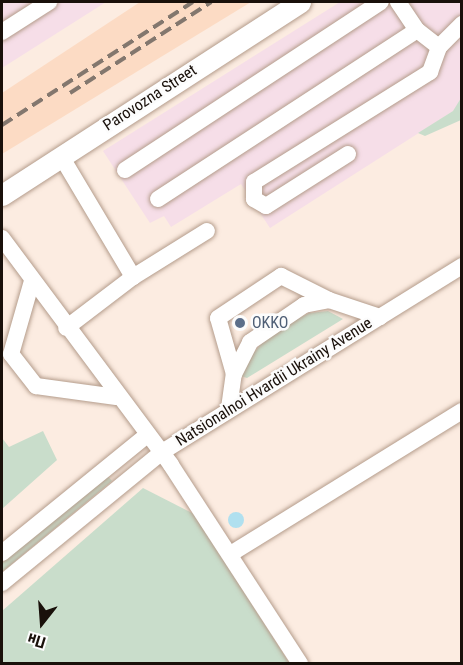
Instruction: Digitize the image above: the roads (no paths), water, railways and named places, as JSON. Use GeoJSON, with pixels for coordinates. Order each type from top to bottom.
{"type":"FeatureCollection","features":[{"type":"Feature","properties":{"kind":"main road","name":"Parovozna Street"},"geometry":{"type":"LineString","coordinates":[[2,195],[300,2]]}},
{"type":"Feature","properties":{"kind":"street"},"geometry":{"type":"LineString","coordinates":[[2,32],[50,2]]}},
{"type":"Feature","properties":{"kind":"street"},"geometry":{"type":"LineString","coordinates":[[125,170],[381,2]]}},
{"type":"Feature","properties":{"kind":"street"},"geometry":{"type":"LineString","coordinates":[[398,2],[417,30],[439,46]]}},
{"type":"Feature","properties":{"kind":"street"},"geometry":{"type":"LineString","coordinates":[[348,154],[266,206],[254,200],[254,182],[430,72],[439,46],[462,24]]}},
{"type":"Feature","properties":{"kind":"street"},"geometry":{"type":"LineString","coordinates":[[158,199],[417,30]]}},
{"type":"Feature","properties":{"kind":"street"},"geometry":{"type":"LineString","coordinates":[[61,156],[133,277]]}},
{"type":"Feature","properties":{"kind":"street"},"geometry":{"type":"LineString","coordinates":[[66,328],[133,277],[207,231]]}},
{"type":"Feature","properties":{"kind":"street","name":"Natsionalnoi Hvardii Ukrainy Avenue"},"geometry":{"type":"LineString","coordinates":[[2,238],[116,397],[162,452],[229,408],[462,266]]}},
{"type":"Feature","properties":{"kind":"street"},"geometry":{"type":"LineString","coordinates":[[234,374],[218,318],[281,276],[329,300],[380,317]]}},
{"type":"Feature","properties":{"kind":"street"},"geometry":{"type":"LineString","coordinates":[[32,281],[11,354],[36,386],[116,397]]}},
{"type":"Feature","properties":{"kind":"street"},"geometry":{"type":"LineString","coordinates":[[229,408],[234,374],[250,342],[304,305],[329,300]]}},
{"type":"Feature","properties":{"kind":"street"},"geometry":{"type":"LineString","coordinates":[[232,553],[462,411]]}},
{"type":"Feature","properties":{"kind":"street"},"geometry":{"type":"LineString","coordinates":[[2,553],[147,435]]}},
{"type":"Feature","properties":{"kind":"street"},"geometry":{"type":"LineString","coordinates":[[2,583],[162,452],[232,553],[300,663]]}},
{"type":"Feature","properties":{"kind":"water"},"geometry":{"type":"Polygon","coordinates":[[[236,512],[242,514],[244,520],[242,526],[236,528],[230,526],[228,520],[230,514],[236,512]]]}},
{"type":"Feature","properties":{"kind":"railway"},"geometry":{"type":"LineString","coordinates":[[2,125],[193,2]]}},
{"type":"Feature","properties":{"kind":"railway"},"geometry":{"type":"LineString","coordinates":[[70,93],[211,2]]}},
{"type":"Feature","properties":{"kind":"place","name":"OKKO"},"geometry":{"type":"Point","coordinates":[240,323]}}]}
